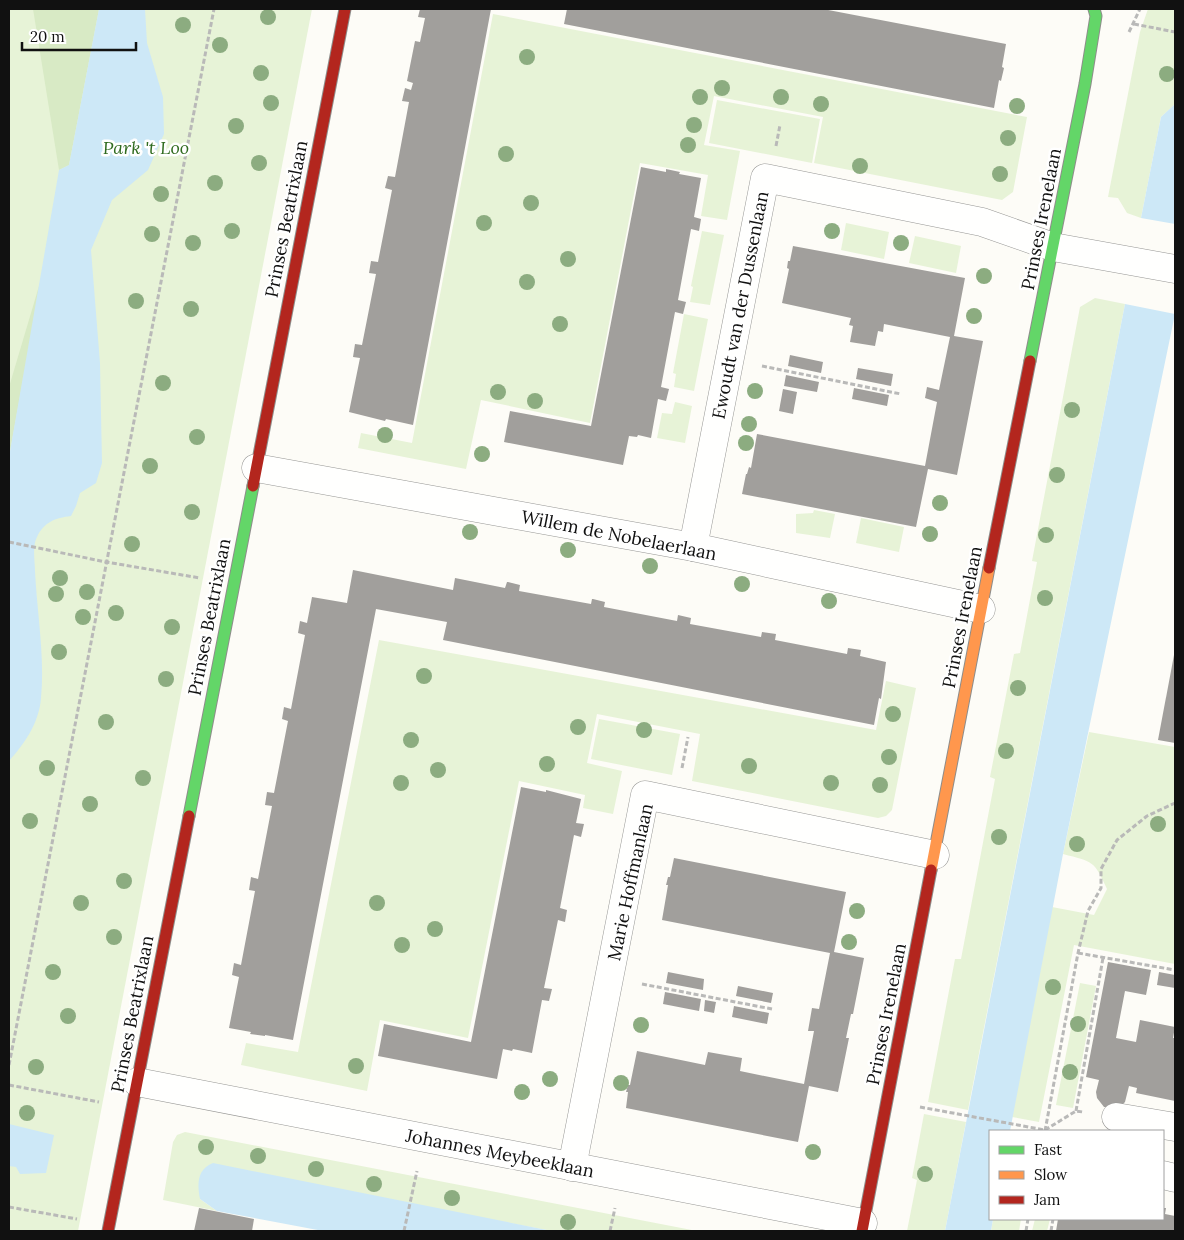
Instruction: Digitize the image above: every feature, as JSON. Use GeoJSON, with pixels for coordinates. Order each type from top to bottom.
{"type":"FeatureCollection","features":[{"type":"Feature","properties":{"kind":"street","name":"Prinses Beatrixlaan"},"geometry":{"type":"LineString","coordinates":[[108,1228],[138,1082],[345,9]]}},
{"type":"Feature","properties":{"kind":"street","name":"Prinses Irenelaan"},"geometry":{"type":"LineString","coordinates":[[863,1227],[981,609],[1085,84],[1095,13]]}},
{"type":"Feature","properties":{"kind":"street","name":"Ewoudt van der Dussenlaan"},"geometry":{"type":"LineString","coordinates":[[693,548],[765,178],[982,222],[1053,247]]}},
{"type":"Feature","properties":{"kind":"street"},"geometry":{"type":"LineString","coordinates":[[1053,247],[1175,269]]}},
{"type":"Feature","properties":{"kind":"street","name":"Willem de Nobelaerlaan"},"geometry":{"type":"LineString","coordinates":[[256,468],[693,548],[981,609]]}},
{"type":"Feature","properties":{"kind":"street","name":"Marie Hoffmanlaan"},"geometry":{"type":"LineString","coordinates":[[572,1167],[645,795],[935,855]]}},
{"type":"Feature","properties":{"kind":"street","name":"Johannes Meybeeklaan"},"geometry":{"type":"LineString","coordinates":[[138,1082],[572,1167],[863,1227]]}},
{"type":"Feature","properties":{"kind":"street"},"geometry":{"type":"LineString","coordinates":[[1114,1120],[1175,1127]]}},
{"type":"Feature","properties":{"kind":"path"},"geometry":{"type":"LineString","coordinates":[[9,1065],[214,9]]}},
{"type":"Feature","properties":{"kind":"path"},"geometry":{"type":"LineString","coordinates":[[1095,13],[1175,32]]}},
{"type":"Feature","properties":{"kind":"path"},"geometry":{"type":"LineString","coordinates":[[730,360],[901,394]]}},
{"type":"Feature","properties":{"kind":"path"},"geometry":{"type":"LineString","coordinates":[[9,542],[106,562],[234,584]]}},
{"type":"Feature","properties":{"kind":"path"},"geometry":{"type":"LineString","coordinates":[[1046,1130],[1078,953],[1088,911],[1101,888],[1101,869],[1117,840],[1147,816],[1175,803]]}},
{"type":"Feature","properties":{"kind":"path"},"geometry":{"type":"LineString","coordinates":[[1078,953],[1175,970]]}},
{"type":"Feature","properties":{"kind":"path"},"geometry":{"type":"LineString","coordinates":[[1048,1130],[1076,1111],[1103,958]]}},
{"type":"Feature","properties":{"kind":"path"},"geometry":{"type":"LineString","coordinates":[[609,978],[772,1009]]}},
{"type":"Feature","properties":{"kind":"path"},"geometry":{"type":"LineString","coordinates":[[9,1085],[132,1108]]}},
{"type":"Feature","properties":{"kind":"path"},"geometry":{"type":"LineString","coordinates":[[1076,1111],[1114,1120]]}},
{"type":"Feature","properties":{"kind":"path"},"geometry":{"type":"LineString","coordinates":[[957,1114],[1042,1130]]}},
{"type":"Feature","properties":{"kind":"path"},"geometry":{"type":"LineString","coordinates":[[404,1231],[410,1204]]}},
{"type":"Feature","properties":{"kind":"path"},"geometry":{"type":"LineString","coordinates":[[9,1207],[108,1228]]}},
{"type":"Feature","properties":{"kind":"green space","name":"Park 't Loo"},"geometry":{"type":"Polygon","coordinates":[[[9,9],[312,9],[78,1231],[9,1231],[9,9]]]}},
{"type":"Feature","properties":{"kind":"green space"},"geometry":{"type":"Polygon","coordinates":[[[33,9],[99,9],[69,165],[59,170],[33,9]]]}},
{"type":"Feature","properties":{"kind":"green space"},"geometry":{"type":"Polygon","coordinates":[[[1148,9],[1175,9],[1175,104],[1161,117],[1141,218],[1127,213],[1118,198],[1108,197],[1140,32],[1148,9]]]}},
{"type":"Feature","properties":{"kind":"green space"},"geometry":{"type":"Polygon","coordinates":[[[493,14],[1027,117],[1013,192],[1002,200],[814,163],[823,117],[714,96],[704,145],[740,151],[727,220],[701,216],[708,175],[640,163],[590,423],[481,400],[466,469],[358,448],[361,433],[412,443],[493,14]]]}},
{"type":"Feature","properties":{"kind":"green space"},"geometry":{"type":"Polygon","coordinates":[[[717,100],[820,119],[812,163],[709,143],[717,100]]]}},
{"type":"Feature","properties":{"kind":"green space"},"geometry":{"type":"Polygon","coordinates":[[[846,223],[889,232],[884,259],[841,250],[846,223]]]}},
{"type":"Feature","properties":{"kind":"green space"},"geometry":{"type":"Polygon","coordinates":[[[702,231],[724,235],[710,305],[690,302],[693,287],[691,286],[702,231]]]}},
{"type":"Feature","properties":{"kind":"green space"},"geometry":{"type":"Polygon","coordinates":[[[915,236],[961,246],[956,273],[909,263],[915,236]]]}},
{"type":"Feature","properties":{"kind":"green space"},"geometry":{"type":"Polygon","coordinates":[[[42,276],[9,457],[9,387],[42,276]]]}},
{"type":"Feature","properties":{"kind":"green space"},"geometry":{"type":"Polygon","coordinates":[[[1095,298],[1125,304],[968,1110],[928,1102],[955,959],[961,959],[995,779],[990,777],[1014,654],[1020,653],[1037,562],[1032,561],[1080,307],[1095,298]]]}},
{"type":"Feature","properties":{"kind":"green space"},"geometry":{"type":"Polygon","coordinates":[[[684,314],[708,319],[694,391],[674,387],[676,374],[673,373],[684,314]]]}},
{"type":"Feature","properties":{"kind":"green space"},"geometry":{"type":"Polygon","coordinates":[[[675,402],[692,406],[685,443],[657,438],[662,413],[672,414],[675,402]]]}},
{"type":"Feature","properties":{"kind":"green space"},"geometry":{"type":"Polygon","coordinates":[[[814,510],[835,514],[830,538],[796,533],[796,514],[813,513],[814,510]]]}},
{"type":"Feature","properties":{"kind":"green space"},"geometry":{"type":"Polygon","coordinates":[[[861,518],[904,527],[899,552],[856,543],[861,518]]]}},
{"type":"Feature","properties":{"kind":"green space"},"geometry":{"type":"Polygon","coordinates":[[[379,640],[876,730],[886,681],[916,688],[892,810],[886,816],[878,818],[692,781],[700,734],[597,714],[587,763],[622,771],[613,814],[583,808],[585,795],[519,781],[468,1038],[380,1020],[367,1091],[241,1065],[246,1043],[298,1052],[379,640]]]}},
{"type":"Feature","properties":{"kind":"green space"},"geometry":{"type":"Polygon","coordinates":[[[599,719],[680,734],[672,775],[591,759],[599,719]]]}},
{"type":"Feature","properties":{"kind":"green space"},"geometry":{"type":"Polygon","coordinates":[[[1089,732],[1175,747],[1175,964],[1074,945],[1039,1122],[1012,1117],[1052,907],[1094,915],[1107,889],[1095,867],[1087,861],[1063,854],[1089,732]]]}},
{"type":"Feature","properties":{"kind":"green space"},"geometry":{"type":"Polygon","coordinates":[[[1080,983],[1096,986],[1073,1108],[1056,1105],[1080,983]]]}},
{"type":"Feature","properties":{"kind":"green space"},"geometry":{"type":"Polygon","coordinates":[[[924,1114],[966,1122],[945,1231],[907,1231],[917,1180],[912,1178],[924,1114]]]}},
{"type":"Feature","properties":{"kind":"green space"},"geometry":{"type":"Polygon","coordinates":[[[185,1132],[697,1231],[552,1231],[410,1204],[200,1199],[217,1211],[163,1200],[173,1142],[177,1135],[185,1132]]]}},
{"type":"Feature","properties":{"kind":"green space"},"geometry":{"type":"Polygon","coordinates":[[[993,1220],[1021,1220],[1019,1231],[991,1231],[993,1220]]]}},
{"type":"Feature","properties":{"kind":"green space"},"geometry":{"type":"Polygon","coordinates":[[[1035,1220],[1050,1220],[1047,1231],[1032,1231],[1035,1220]]]}},
{"type":"Feature","properties":{"kind":"water"},"geometry":{"type":"Polygon","coordinates":[[[99,9],[145,9],[147,43],[163,97],[164,134],[148,170],[112,200],[91,250],[100,363],[102,463],[96,483],[80,493],[71,516],[60,518],[47,524],[35,541],[34,559],[42,666],[40,707],[30,732],[9,761],[9,457],[59,170],[69,165],[99,9]]]}},
{"type":"Feature","properties":{"kind":"water"},"geometry":{"type":"Polygon","coordinates":[[[1175,104],[1175,224],[1141,218],[1161,117],[1175,104]]]}},
{"type":"Feature","properties":{"kind":"water"},"geometry":{"type":"Polygon","coordinates":[[[1125,304],[1175,314],[1063,854],[1010,1130],[989,1130],[989,1220],[993,1220],[991,1231],[945,1231],[1125,304]]]}},
{"type":"Feature","properties":{"kind":"water"},"geometry":{"type":"Polygon","coordinates":[[[9,1124],[54,1135],[46,1173],[20,1174],[16,1167],[9,1166],[9,1124]]]}},
{"type":"Feature","properties":{"kind":"water"},"geometry":{"type":"Polygon","coordinates":[[[213,1163],[552,1231],[323,1231],[217,1211],[200,1199],[199,1188],[201,1173],[213,1163]]]}},
{"type":"Feature","properties":{"kind":"building"},"geometry":{"type":"Polygon","coordinates":[[[420,9],[491,9],[413,425],[386,419],[385,421],[349,412],[360,358],[353,357],[355,344],[362,345],[376,274],[369,273],[371,261],[378,262],[392,190],[385,188],[388,176],[395,177],[409,102],[402,101],[405,88],[411,90],[413,83],[407,81],[415,41],[420,42],[425,18],[418,17],[420,9]]]}},
{"type":"Feature","properties":{"kind":"building"},"geometry":{"type":"Polygon","coordinates":[[[567,9],[823,9],[1006,44],[1002,67],[1004,68],[1001,81],[999,80],[994,108],[564,24],[567,9]]]}},
{"type":"Feature","properties":{"kind":"building"},"geometry":{"type":"Polygon","coordinates":[[[641,167],[666,172],[666,169],[680,172],[679,174],[701,178],[694,217],[701,219],[699,231],[691,229],[678,300],[686,302],[683,314],[675,312],[661,387],[669,389],[666,401],[658,399],[651,438],[638,435],[637,437],[629,436],[623,465],[504,442],[510,411],[591,426],[641,167]]]}},
{"type":"Feature","properties":{"kind":"building"},"geometry":{"type":"Polygon","coordinates":[[[793,246],[965,278],[954,336],[983,341],[957,475],[928,469],[916,527],[742,494],[746,474],[749,467],[751,468],[757,434],[925,466],[937,402],[925,398],[927,387],[939,390],[950,337],[884,324],[883,332],[878,331],[875,346],[850,342],[853,326],[849,325],[851,318],[782,303],[789,269],[787,268],[788,261],[790,261],[793,246]]]}},
{"type":"Feature","properties":{"kind":"building"},"geometry":{"type":"Polygon","coordinates":[[[790,355],[823,362],[821,373],[788,366],[790,355]]]}},
{"type":"Feature","properties":{"kind":"building"},"geometry":{"type":"Polygon","coordinates":[[[858,368],[893,374],[891,386],[856,379],[858,368]]]}},
{"type":"Feature","properties":{"kind":"building"},"geometry":{"type":"Polygon","coordinates":[[[786,375],[819,382],[817,392],[784,386],[786,375]]]}},
{"type":"Feature","properties":{"kind":"building"},"geometry":{"type":"Polygon","coordinates":[[[854,388],[889,395],[887,406],[852,399],[854,388]]]}},
{"type":"Feature","properties":{"kind":"building"},"geometry":{"type":"Polygon","coordinates":[[[783,389],[797,392],[793,414],[779,411],[783,389]]]}},
{"type":"Feature","properties":{"kind":"building"},"geometry":{"type":"Polygon","coordinates":[[[353,570],[453,590],[455,578],[505,588],[508,582],[520,585],[519,591],[591,604],[593,599],[605,602],[604,607],[677,621],[678,615],[691,618],[690,624],[761,637],[762,632],[776,634],[775,640],[847,654],[848,648],[861,650],[860,656],[886,662],[881,699],[879,698],[874,725],[443,640],[447,622],[376,609],[293,1040],[250,1034],[251,1032],[229,1028],[239,977],[232,975],[234,963],[241,965],[255,891],[249,890],[251,877],[258,879],[272,806],[265,805],[267,792],[274,793],[288,721],[282,719],[284,707],[291,709],[305,635],[298,633],[300,621],[307,623],[312,597],[347,603],[353,570]]]}},
{"type":"Feature","properties":{"kind":"building"},"geometry":{"type":"Polygon","coordinates":[[[1175,655],[1175,743],[1158,740],[1175,655]]]}},
{"type":"Feature","properties":{"kind":"building"},"geometry":{"type":"Polygon","coordinates":[[[521,787],[546,792],[546,790],[581,799],[576,823],[584,824],[581,837],[574,835],[560,908],[567,910],[565,922],[558,920],[544,988],[552,989],[549,1001],[542,1000],[532,1053],[503,1049],[497,1079],[378,1056],[384,1024],[471,1042],[521,787]]]}},
{"type":"Feature","properties":{"kind":"building"},"geometry":{"type":"Polygon","coordinates":[[[674,858],[846,892],[834,952],[864,958],[853,1014],[851,1014],[846,1038],[849,1038],[838,1092],[809,1086],[798,1142],[626,1108],[628,1092],[626,1092],[628,1085],[630,1085],[637,1051],[705,1065],[708,1052],[742,1058],[740,1071],[804,1084],[814,1031],[808,1031],[812,1008],[819,1009],[830,953],[662,920],[668,885],[666,885],[668,877],[670,877],[674,858]]]}},
{"type":"Feature","properties":{"kind":"building"},"geometry":{"type":"Polygon","coordinates":[[[1108,962],[1151,970],[1146,995],[1125,991],[1116,1038],[1136,1042],[1140,1020],[1175,1027],[1173,1038],[1175,1038],[1175,1101],[1136,1093],[1137,1088],[1129,1086],[1125,1102],[1122,1105],[1110,1108],[1104,1107],[1097,1098],[1096,1092],[1099,1080],[1086,1077],[1108,962]]]}},
{"type":"Feature","properties":{"kind":"building"},"geometry":{"type":"Polygon","coordinates":[[[668,972],[704,979],[703,990],[666,983],[668,972]]]}},
{"type":"Feature","properties":{"kind":"building"},"geometry":{"type":"Polygon","coordinates":[[[1159,972],[1175,975],[1175,988],[1157,985],[1159,972]]]}},
{"type":"Feature","properties":{"kind":"building"},"geometry":{"type":"Polygon","coordinates":[[[738,986],[773,993],[771,1003],[736,996],[738,986]]]}},
{"type":"Feature","properties":{"kind":"building"},"geometry":{"type":"Polygon","coordinates":[[[665,992],[701,999],[699,1011],[663,1004],[665,992]]]}},
{"type":"Feature","properties":{"kind":"building"},"geometry":{"type":"Polygon","coordinates":[[[705,1000],[716,1002],[714,1013],[704,1011],[705,1000]]]}},
{"type":"Feature","properties":{"kind":"building"},"geometry":{"type":"Polygon","coordinates":[[[734,1006],[769,1013],[767,1024],[732,1017],[734,1006]]]}},
{"type":"Feature","properties":{"kind":"building"},"geometry":{"type":"Polygon","coordinates":[[[199,1208],[254,1219],[252,1231],[194,1231],[199,1208]]]}},
{"type":"Feature","properties":{"kind":"building"},"geometry":{"type":"Polygon","coordinates":[[[1164,1208],[1166,1208],[1165,1214],[1175,1216],[1175,1231],[1056,1231],[1058,1220],[1164,1220],[1164,1208]]]}},
{"type":"Feature","properties":{"kind":"traffic: fast"},"geometry":{"type":"LineString","coordinates":[[1030,361],[1085,84],[1096,16],[1094,9]]}},
{"type":"Feature","properties":{"kind":"traffic: fast"},"geometry":{"type":"LineString","coordinates":[[189,816],[253,486]]}},
{"type":"Feature","properties":{"kind":"traffic: slow"},"geometry":{"type":"LineString","coordinates":[[931,870],[989,568]]}},
{"type":"Feature","properties":{"kind":"traffic: jam"},"geometry":{"type":"LineString","coordinates":[[253,486],[345,9]]}},
{"type":"Feature","properties":{"kind":"traffic: jam"},"geometry":{"type":"LineString","coordinates":[[989,568],[1030,361]]}},
{"type":"Feature","properties":{"kind":"traffic: jam"},"geometry":{"type":"LineString","coordinates":[[108,1231],[189,816]]}},
{"type":"Feature","properties":{"kind":"traffic: jam"},"geometry":{"type":"LineString","coordinates":[[862,1231],[931,870]]}}]}
